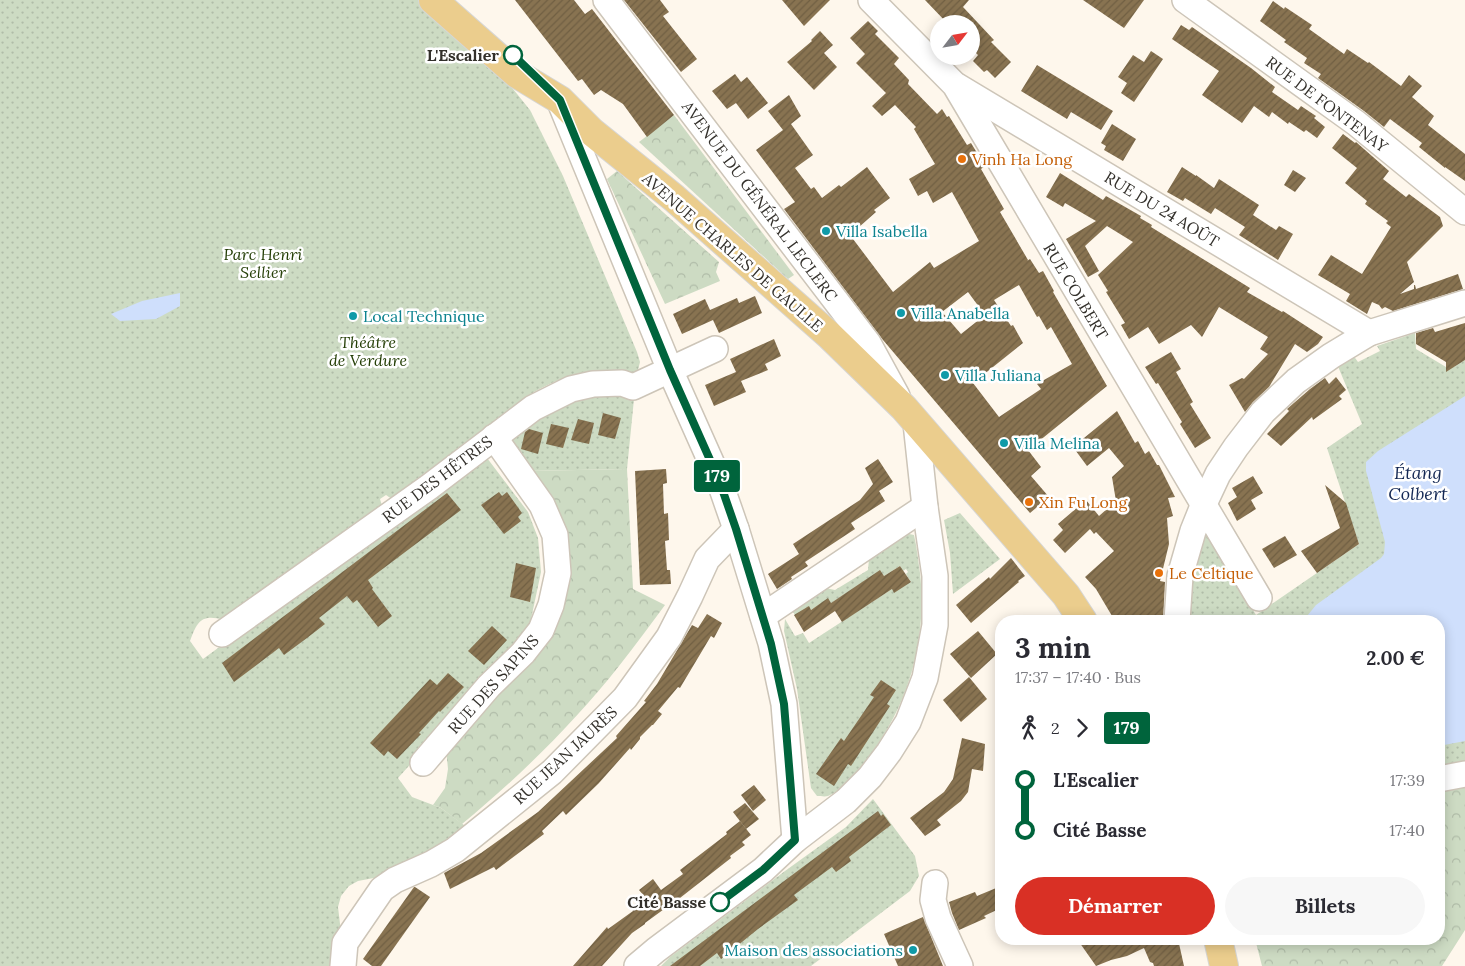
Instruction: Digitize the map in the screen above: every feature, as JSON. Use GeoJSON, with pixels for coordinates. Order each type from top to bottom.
{"type":"FeatureCollection","features":[{"type":"Feature","properties":{"kind":"main road","name":"AVENUE CHARLES DE GAULLE"},"geometry":{"type":"LineString","coordinates":[[433,0],[517,74],[560,100],[592,132],[674,198],[829,335],[910,416],[1034,558]]}},
{"type":"Feature","properties":{"kind":"main road"},"geometry":{"type":"LineString","coordinates":[[458,5],[483,44]]}},
{"type":"Feature","properties":{"kind":"main road"},"geometry":{"type":"LineString","coordinates":[[1034,558],[1066,615]]}},
{"type":"Feature","properties":{"kind":"main road"},"geometry":{"type":"LineString","coordinates":[[1034,558],[1066,595],[1079,615]]}},
{"type":"Feature","properties":{"kind":"main road"},"geometry":{"type":"LineString","coordinates":[[1219,945],[1224,966]]}},
{"type":"Feature","properties":{"kind":"main road"},"geometry":{"type":"LineString","coordinates":[[1234,945],[1239,966]]}},
{"type":"Feature","properties":{"kind":"street","name":"AVENUE DU GÉNÉRAL LECLERC"},"geometry":{"type":"LineString","coordinates":[[606,0],[868,344],[910,416]]}},
{"type":"Feature","properties":{"kind":"street","name":"RUE COLBERT"},"geometry":{"type":"LineString","coordinates":[[872,0],[955,85],[1259,598]]}},
{"type":"Feature","properties":{"kind":"street","name":"RUE DE FONTENAY"},"geometry":{"type":"LineString","coordinates":[[1185,0],[1356,123],[1465,212]]}},
{"type":"Feature","properties":{"kind":"street","name":"AVENUE CHARLES DE GAULLE"},"geometry":{"type":"LineString","coordinates":[[458,5],[502,43],[560,100]]}},
{"type":"Feature","properties":{"kind":"street","name":"RUE DU 24 AOÛT"},"geometry":{"type":"LineString","coordinates":[[955,85],[1369,333]]}},
{"type":"Feature","properties":{"kind":"street"},"geometry":{"type":"LineString","coordinates":[[560,100],[670,370],[719,480],[736,529],[771,644],[784,704],[795,840]]}},
{"type":"Feature","properties":{"kind":"street"},"geometry":{"type":"LineString","coordinates":[[1178,615],[1180,576],[1192,531],[1218,474],[1236,447],[1264,412],[1296,381],[1331,356],[1369,333],[1465,303]]}},
{"type":"Feature","properties":{"kind":"street","name":"RUE DES HÊTRES"},"geometry":{"type":"LineString","coordinates":[[222,634],[428,487],[533,408],[571,389],[593,384],[622,383],[633,387],[715,349]]}},
{"type":"Feature","properties":{"kind":"street"},"geometry":{"type":"LineString","coordinates":[[637,966],[763,870],[795,840],[846,801],[870,777],[890,752],[908,722],[925,678],[934,625],[935,576],[910,416]]}},
{"type":"Feature","properties":{"kind":"street","name":"RUE DES SAPINS"},"geometry":{"type":"LineString","coordinates":[[423,763],[489,686],[523,653],[541,630],[551,605],[558,573],[555,535],[542,505],[494,437]]}},
{"type":"Feature","properties":{"kind":"street"},"geometry":{"type":"LineString","coordinates":[[763,616],[925,507]]}},
{"type":"Feature","properties":{"kind":"street","name":"RUE JEAN JAURÈS"},"geometry":{"type":"LineString","coordinates":[[343,966],[345,943],[382,889],[395,880],[431,864],[455,850],[552,772],[624,698],[669,637],[707,558],[736,529]]}},
{"type":"Feature","properties":{"kind":"street"},"geometry":{"type":"LineString","coordinates":[[1445,778],[1465,774]]}},
{"type":"Feature","properties":{"kind":"street"},"geometry":{"type":"LineString","coordinates":[[935,883],[933,900],[938,918],[960,966]]}},
{"type":"Feature","properties":{"kind":"green space","name":"Parc Henri Sellier"},"geometry":{"type":"Polygon","coordinates":[[[0,0],[420,0],[497,69],[530,110],[563,176],[637,352],[640,362],[637,374],[626,375],[603,371],[581,373],[557,381],[534,392],[392,499],[386,495],[380,499],[382,506],[224,620],[216,618],[205,619],[195,629],[190,641],[203,659],[484,454],[528,512],[538,538],[541,572],[530,624],[518,645],[398,778],[412,797],[441,808],[472,831],[379,877],[358,881],[349,886],[341,896],[338,907],[341,932],[338,966],[0,966],[0,0]]]}},
{"type":"Feature","properties":{"kind":"green space"},"geometry":{"type":"Polygon","coordinates":[[[674,115],[794,275],[788,279],[639,142],[674,115]]]}},
{"type":"Feature","properties":{"kind":"green space"},"geometry":{"type":"Polygon","coordinates":[[[617,171],[719,262],[716,272],[720,281],[665,304],[607,179],[617,171]]]}},
{"type":"Feature","properties":{"kind":"green space"},"geometry":{"type":"Polygon","coordinates":[[[1415,333],[1416,349],[1446,367],[1454,367],[1465,360],[1465,763],[1445,767],[1445,615],[1256,615],[1359,544],[1327,448],[1362,424],[1337,364],[1353,355],[1358,362],[1380,351],[1377,346],[1415,333]]]}},
{"type":"Feature","properties":{"kind":"green space"},"geometry":{"type":"Polygon","coordinates":[[[602,393],[634,399],[627,469],[526,471],[511,449],[511,432],[549,405],[602,393]]]}},
{"type":"Feature","properties":{"kind":"green space"},"geometry":{"type":"Polygon","coordinates":[[[627,469],[633,589],[665,605],[602,687],[564,729],[504,788],[462,824],[441,808],[433,805],[445,788],[448,769],[446,748],[562,599],[526,471],[627,469]]]}},
{"type":"Feature","properties":{"kind":"green space"},"geometry":{"type":"Polygon","coordinates":[[[960,513],[1000,559],[953,594],[950,553],[944,520],[960,513]]]}},
{"type":"Feature","properties":{"kind":"green space"},"geometry":{"type":"Polygon","coordinates":[[[909,534],[914,535],[915,540],[922,600],[917,652],[910,677],[890,724],[860,768],[842,788],[828,796],[817,796],[811,788],[797,689],[784,631],[785,619],[795,636],[803,633],[809,643],[892,589],[911,582],[906,574],[908,572],[906,569],[903,571],[900,566],[884,576],[880,571],[831,603],[828,599],[811,610],[795,615],[791,609],[825,588],[835,590],[868,570],[869,559],[909,534]]]}},
{"type":"Feature","properties":{"kind":"green space"},"geometry":{"type":"Polygon","coordinates":[[[1208,534],[1256,615],[1185,615],[1199,539],[1208,534]]]}},
{"type":"Feature","properties":{"kind":"green space"},"geometry":{"type":"Polygon","coordinates":[[[1465,785],[1465,930],[1442,966],[1262,966],[1257,945],[1445,945],[1445,789],[1465,785]]]}},
{"type":"Feature","properties":{"kind":"green space"},"geometry":{"type":"Polygon","coordinates":[[[873,799],[915,856],[919,876],[910,891],[811,966],[661,966],[670,957],[846,827],[873,799]]]}},
{"type":"Feature","properties":{"kind":"water"},"geometry":{"type":"Polygon","coordinates":[[[180,293],[180,306],[156,319],[120,321],[111,314],[142,301],[180,293]]]}},
{"type":"Feature","properties":{"kind":"water","name":"Étang Colbert"},"geometry":{"type":"Polygon","coordinates":[[[1465,396],[1465,741],[1445,745],[1445,615],[1308,615],[1316,605],[1384,554],[1385,542],[1366,471],[1366,462],[1378,451],[1465,396]]]}},
{"type":"Feature","properties":{"kind":"building"},"geometry":{"type":"Polygon","coordinates":[[[515,0],[574,0],[585,14],[592,9],[674,115],[647,137],[623,104],[601,90],[594,95],[582,79],[578,81],[515,0]]]}},
{"type":"Feature","properties":{"kind":"building"},"geometry":{"type":"Polygon","coordinates":[[[624,0],[660,0],[669,12],[663,16],[697,59],[681,72],[624,0]]]}},
{"type":"Feature","properties":{"kind":"building"},"geometry":{"type":"Polygon","coordinates":[[[782,0],[830,0],[804,26],[782,0]]]}},
{"type":"Feature","properties":{"kind":"building"},"geometry":{"type":"Polygon","coordinates":[[[925,0],[969,0],[963,7],[971,15],[939,15],[925,0]]]}},
{"type":"Feature","properties":{"kind":"building"},"geometry":{"type":"Polygon","coordinates":[[[1083,0],[1144,0],[1124,28],[1083,0]]]}},
{"type":"Feature","properties":{"kind":"building"},"geometry":{"type":"Polygon","coordinates":[[[1273,1],[1312,25],[1309,29],[1344,54],[1347,49],[1369,62],[1401,86],[1409,75],[1422,86],[1412,97],[1434,116],[1428,125],[1465,154],[1465,181],[1419,147],[1422,143],[1390,119],[1384,127],[1318,78],[1321,74],[1304,63],[1307,58],[1284,42],[1286,40],[1260,21],[1273,1]]]}},
{"type":"Feature","properties":{"kind":"building"},"geometry":{"type":"Polygon","coordinates":[[[868,21],[878,31],[875,34],[899,58],[894,64],[909,80],[908,84],[937,114],[942,109],[947,117],[949,116],[967,145],[971,143],[985,166],[981,169],[1004,209],[1000,212],[1027,261],[1030,259],[1039,273],[1043,271],[1107,386],[1028,450],[1041,467],[1031,476],[1049,497],[1030,513],[883,340],[784,209],[795,202],[756,150],[783,130],[768,111],[789,95],[801,116],[791,124],[813,155],[795,168],[811,189],[814,187],[822,198],[839,185],[841,187],[867,167],[890,198],[874,210],[876,212],[850,235],[893,292],[930,262],[934,268],[979,241],[952,192],[933,203],[927,191],[918,196],[909,179],[935,164],[914,129],[916,127],[895,105],[882,116],[872,106],[886,93],[856,63],[865,54],[850,38],[868,21]],[[1019,285],[994,300],[1011,326],[1013,325],[1023,343],[973,383],[999,417],[1041,389],[1037,384],[1072,364],[1051,327],[1047,330],[1039,316],[1037,317],[1019,285]],[[968,292],[942,312],[961,334],[985,315],[968,292]]]}},
{"type":"Feature","properties":{"kind":"building"},"geometry":{"type":"Polygon","coordinates":[[[980,25],[994,40],[991,42],[1011,62],[995,78],[987,70],[984,72],[977,65],[980,65],[980,25]]]}},
{"type":"Feature","properties":{"kind":"building"},"geometry":{"type":"Polygon","coordinates":[[[1181,25],[1189,30],[1192,27],[1251,68],[1275,87],[1272,92],[1298,110],[1301,106],[1316,116],[1314,118],[1325,127],[1317,138],[1306,130],[1304,132],[1289,122],[1288,124],[1272,112],[1269,117],[1254,106],[1242,123],[1202,95],[1219,71],[1172,39],[1181,25]]]}},
{"type":"Feature","properties":{"kind":"building"},"geometry":{"type":"Polygon","coordinates":[[[820,31],[833,45],[824,53],[837,67],[814,90],[787,62],[812,41],[820,31]]]}},
{"type":"Feature","properties":{"kind":"building"},"geometry":{"type":"Polygon","coordinates":[[[1151,51],[1163,59],[1134,102],[1121,93],[1127,83],[1118,77],[1133,55],[1144,62],[1151,51]]]}},
{"type":"Feature","properties":{"kind":"building"},"geometry":{"type":"Polygon","coordinates":[[[1037,65],[1113,111],[1101,130],[1071,112],[1067,119],[1021,91],[1037,65]]]}},
{"type":"Feature","properties":{"kind":"building"},"geometry":{"type":"Polygon","coordinates":[[[735,74],[741,82],[747,77],[768,103],[748,119],[736,103],[727,109],[712,91],[735,74]]]}},
{"type":"Feature","properties":{"kind":"building"},"geometry":{"type":"Polygon","coordinates":[[[1112,124],[1136,139],[1123,161],[1104,150],[1106,146],[1101,143],[1112,124]]]}},
{"type":"Feature","properties":{"kind":"building"},"geometry":{"type":"Polygon","coordinates":[[[1343,134],[1356,142],[1389,171],[1383,179],[1406,197],[1409,194],[1440,217],[1443,226],[1407,262],[1414,282],[1400,294],[1414,289],[1414,285],[1416,289],[1458,274],[1463,289],[1393,311],[1385,307],[1382,309],[1379,305],[1372,302],[1367,314],[1346,301],[1350,294],[1318,275],[1331,255],[1362,274],[1391,227],[1386,223],[1388,221],[1365,204],[1367,201],[1345,183],[1357,168],[1332,148],[1343,134]]]}},
{"type":"Feature","properties":{"kind":"building"},"geometry":{"type":"Polygon","coordinates":[[[1182,167],[1214,188],[1219,179],[1259,205],[1253,215],[1276,230],[1279,226],[1293,234],[1278,260],[1239,235],[1245,227],[1215,208],[1211,214],[1185,198],[1183,201],[1167,192],[1182,167]]]}},
{"type":"Feature","properties":{"kind":"building"},"geometry":{"type":"Polygon","coordinates":[[[1293,170],[1306,178],[1295,192],[1284,185],[1293,170]]]}},
{"type":"Feature","properties":{"kind":"building"},"geometry":{"type":"Polygon","coordinates":[[[1060,173],[1103,200],[1106,196],[1141,216],[1140,218],[1152,225],[1151,227],[1250,288],[1247,292],[1283,311],[1323,337],[1318,344],[1307,352],[1295,344],[1269,387],[1245,412],[1229,385],[1242,378],[1244,379],[1268,354],[1260,349],[1268,337],[1219,307],[1202,337],[1191,325],[1159,344],[1148,327],[1129,339],[1121,325],[1125,323],[1098,275],[1133,242],[1107,226],[1085,246],[1099,271],[1088,277],[1066,239],[1096,221],[1065,203],[1063,207],[1046,197],[1060,173]]]}},
{"type":"Feature","properties":{"kind":"building"},"geometry":{"type":"Polygon","coordinates":[[[755,296],[762,313],[719,333],[713,320],[682,334],[673,314],[705,299],[710,310],[737,298],[739,303],[755,296]]]}},
{"type":"Feature","properties":{"kind":"building"},"geometry":{"type":"Polygon","coordinates":[[[1465,323],[1465,360],[1446,372],[1446,362],[1416,344],[1416,333],[1433,328],[1435,332],[1465,323]]]}},
{"type":"Feature","properties":{"kind":"building"},"geometry":{"type":"Polygon","coordinates":[[[774,339],[781,356],[765,364],[768,370],[741,381],[746,392],[714,406],[705,385],[736,372],[730,359],[774,339]]]}},
{"type":"Feature","properties":{"kind":"building"},"geometry":{"type":"Polygon","coordinates":[[[1171,352],[1181,369],[1176,372],[1193,402],[1190,404],[1211,438],[1195,448],[1180,424],[1182,422],[1158,383],[1156,384],[1145,367],[1171,352]]]}},
{"type":"Feature","properties":{"kind":"building"},"geometry":{"type":"Polygon","coordinates":[[[1336,377],[1346,390],[1339,396],[1342,399],[1313,420],[1312,417],[1281,446],[1267,434],[1289,411],[1287,409],[1310,389],[1325,378],[1329,384],[1336,377]]]}},
{"type":"Feature","properties":{"kind":"building"},"geometry":{"type":"Polygon","coordinates":[[[1117,411],[1135,443],[1138,441],[1145,454],[1149,451],[1157,465],[1159,465],[1175,497],[1168,498],[1173,516],[1167,518],[1169,544],[1160,581],[1165,582],[1163,615],[1111,615],[1096,589],[1085,577],[1114,551],[1096,532],[1094,534],[1090,529],[1065,553],[1053,540],[1063,530],[1058,524],[1086,500],[1099,516],[1116,501],[1112,477],[1124,466],[1109,448],[1087,466],[1073,447],[1117,411]]]}},
{"type":"Feature","properties":{"kind":"building"},"geometry":{"type":"Polygon","coordinates":[[[603,413],[621,418],[615,439],[598,435],[603,413]]]}},
{"type":"Feature","properties":{"kind":"building"},"geometry":{"type":"Polygon","coordinates":[[[578,419],[594,423],[589,444],[571,440],[578,419]]]}},
{"type":"Feature","properties":{"kind":"building"},"geometry":{"type":"Polygon","coordinates":[[[551,424],[569,428],[563,448],[546,444],[551,424]]]}},
{"type":"Feature","properties":{"kind":"building"},"geometry":{"type":"Polygon","coordinates":[[[529,429],[543,433],[538,454],[521,449],[525,432],[529,429]]]}},
{"type":"Feature","properties":{"kind":"building"},"geometry":{"type":"Polygon","coordinates":[[[878,459],[893,482],[879,491],[885,501],[851,523],[855,529],[805,562],[808,566],[777,589],[768,574],[799,554],[793,544],[860,500],[873,484],[865,468],[878,459]]]}},
{"type":"Feature","properties":{"kind":"building"},"geometry":{"type":"Polygon","coordinates":[[[666,469],[667,483],[663,484],[664,514],[668,513],[669,540],[665,541],[667,570],[670,570],[671,584],[640,585],[635,471],[666,469]]]}},
{"type":"Feature","properties":{"kind":"building"},"geometry":{"type":"Polygon","coordinates":[[[1253,476],[1263,493],[1251,500],[1256,509],[1237,521],[1228,503],[1237,497],[1232,488],[1253,476]]]}},
{"type":"Feature","properties":{"kind":"building"},"geometry":{"type":"Polygon","coordinates":[[[1325,485],[1346,503],[1359,544],[1317,573],[1301,551],[1340,528],[1325,485]]]}},
{"type":"Feature","properties":{"kind":"building"},"geometry":{"type":"Polygon","coordinates":[[[499,492],[502,496],[507,492],[522,513],[518,517],[521,521],[504,534],[481,505],[499,492]]]}},
{"type":"Feature","properties":{"kind":"building"},"geometry":{"type":"Polygon","coordinates":[[[447,493],[461,510],[368,580],[372,589],[392,616],[378,627],[357,600],[353,603],[347,596],[319,618],[325,624],[307,638],[284,655],[279,648],[234,682],[222,663],[447,493]]]}},
{"type":"Feature","properties":{"kind":"building"},"geometry":{"type":"Polygon","coordinates":[[[1285,536],[1297,555],[1274,568],[1262,549],[1285,536]]]}},
{"type":"Feature","properties":{"kind":"building"},"geometry":{"type":"Polygon","coordinates":[[[1011,558],[1025,576],[971,623],[956,605],[989,577],[990,579],[1011,558]]]}},
{"type":"Feature","properties":{"kind":"building"},"geometry":{"type":"Polygon","coordinates":[[[516,563],[536,568],[530,602],[510,597],[516,563]]]}},
{"type":"Feature","properties":{"kind":"building"},"geometry":{"type":"Polygon","coordinates":[[[900,566],[911,582],[894,593],[892,589],[842,622],[835,611],[804,632],[794,615],[809,606],[811,610],[828,598],[831,603],[880,570],[884,576],[900,566]]]}},
{"type":"Feature","properties":{"kind":"building"},"geometry":{"type":"Polygon","coordinates":[[[707,614],[722,623],[714,638],[711,636],[680,688],[678,687],[658,711],[662,714],[640,737],[631,750],[630,748],[599,783],[566,815],[563,811],[542,831],[544,834],[496,870],[494,867],[450,889],[444,873],[481,853],[538,812],[617,738],[616,736],[646,702],[644,701],[657,684],[692,625],[698,628],[707,614]]]}},
{"type":"Feature","properties":{"kind":"building"},"geometry":{"type":"Polygon","coordinates":[[[492,626],[507,640],[484,665],[468,651],[492,626]]]}},
{"type":"Feature","properties":{"kind":"building"},"geometry":{"type":"Polygon","coordinates":[[[978,631],[995,652],[995,656],[971,678],[950,654],[978,631]]]}},
{"type":"Feature","properties":{"kind":"building"},"geometry":{"type":"Polygon","coordinates":[[[448,673],[464,687],[439,711],[419,733],[421,734],[397,759],[388,751],[384,756],[370,743],[430,679],[437,685],[448,673]]]}},
{"type":"Feature","properties":{"kind":"building"},"geometry":{"type":"Polygon","coordinates":[[[969,677],[987,699],[961,722],[943,700],[969,677]]]}},
{"type":"Feature","properties":{"kind":"building"},"geometry":{"type":"Polygon","coordinates":[[[881,680],[896,690],[887,704],[890,706],[851,766],[848,764],[834,786],[816,774],[841,738],[844,741],[874,697],[870,695],[881,680]]]}},
{"type":"Feature","properties":{"kind":"building"},"geometry":{"type":"Polygon","coordinates":[[[962,738],[985,744],[983,771],[972,769],[968,792],[961,801],[937,820],[941,825],[925,836],[910,818],[944,792],[953,779],[962,738]]]}},
{"type":"Feature","properties":{"kind":"building"},"geometry":{"type":"Polygon","coordinates":[[[754,785],[766,800],[753,811],[741,795],[754,785]]]}},
{"type":"Feature","properties":{"kind":"building"},"geometry":{"type":"Polygon","coordinates":[[[745,803],[759,819],[746,829],[733,812],[745,803]]]}},
{"type":"Feature","properties":{"kind":"building"},"geometry":{"type":"Polygon","coordinates":[[[878,811],[881,816],[883,814],[891,825],[849,857],[851,861],[836,872],[832,867],[794,895],[798,900],[721,959],[717,953],[700,966],[670,966],[878,811]]]}},
{"type":"Feature","properties":{"kind":"building"},"geometry":{"type":"Polygon","coordinates":[[[740,821],[751,835],[742,842],[745,845],[730,856],[731,858],[632,933],[602,966],[573,966],[607,927],[608,929],[633,911],[631,907],[645,897],[639,890],[653,879],[661,890],[683,874],[680,870],[727,834],[726,832],[740,821]]]}},
{"type":"Feature","properties":{"kind":"building"},"geometry":{"type":"Polygon","coordinates":[[[414,887],[430,897],[381,966],[372,966],[363,959],[414,887]]]}},
{"type":"Feature","properties":{"kind":"building"},"geometry":{"type":"Polygon","coordinates":[[[995,888],[995,911],[984,916],[986,918],[959,930],[949,902],[975,892],[977,896],[995,888]]]}},
{"type":"Feature","properties":{"kind":"building","name":"Maison des associations"},"geometry":{"type":"Polygon","coordinates":[[[923,917],[943,966],[898,966],[884,934],[923,917]]]}},
{"type":"Feature","properties":{"kind":"building"},"geometry":{"type":"Polygon","coordinates":[[[1081,945],[1179,945],[1184,966],[1154,966],[1150,962],[1144,948],[1127,956],[1096,966],[1081,945]]]}},
{"type":"Feature","properties":{"kind":"bus line","name":"179"},"geometry":{"type":"LineString","coordinates":[[513,55],[560,100],[670,370],[719,480],[771,644],[784,704],[795,840],[763,870],[720,902]]}},
{"type":"Feature","properties":{"kind":"place","name":"L'Escalier"},"geometry":{"type":"Point","coordinates":[513,55]}},
{"type":"Feature","properties":{"kind":"place","name":"Vinh Ha Long"},"geometry":{"type":"Point","coordinates":[962,159]}},
{"type":"Feature","properties":{"kind":"place","name":"Villa Isabella"},"geometry":{"type":"Point","coordinates":[826,231]}},
{"type":"Feature","properties":{"kind":"place","name":"Villa Anabella"},"geometry":{"type":"Point","coordinates":[901,313]}},
{"type":"Feature","properties":{"kind":"place","name":"Local Technique"},"geometry":{"type":"Point","coordinates":[353,316]}},
{"type":"Feature","properties":{"kind":"place","name":"Villa Juliana"},"geometry":{"type":"Point","coordinates":[945,375]}},
{"type":"Feature","properties":{"kind":"place","name":"Villa Melina"},"geometry":{"type":"Point","coordinates":[1004,443]}},
{"type":"Feature","properties":{"kind":"place","name":"Xin Fu Long"},"geometry":{"type":"Point","coordinates":[1029,502]}},
{"type":"Feature","properties":{"kind":"place","name":"Le Celtique"},"geometry":{"type":"Point","coordinates":[1159,573]}},
{"type":"Feature","properties":{"kind":"place","name":"Cité Basse"},"geometry":{"type":"Point","coordinates":[720,902]}},
{"type":"Feature","properties":{"kind":"place","name":"Maison des associations"},"geometry":{"type":"Point","coordinates":[913,950]}},
{"type":"Feature","properties":{"kind":"park label","name":"Théâtre de Verdure"},"geometry":{"type":"Point","coordinates":[368,351]}}]}
